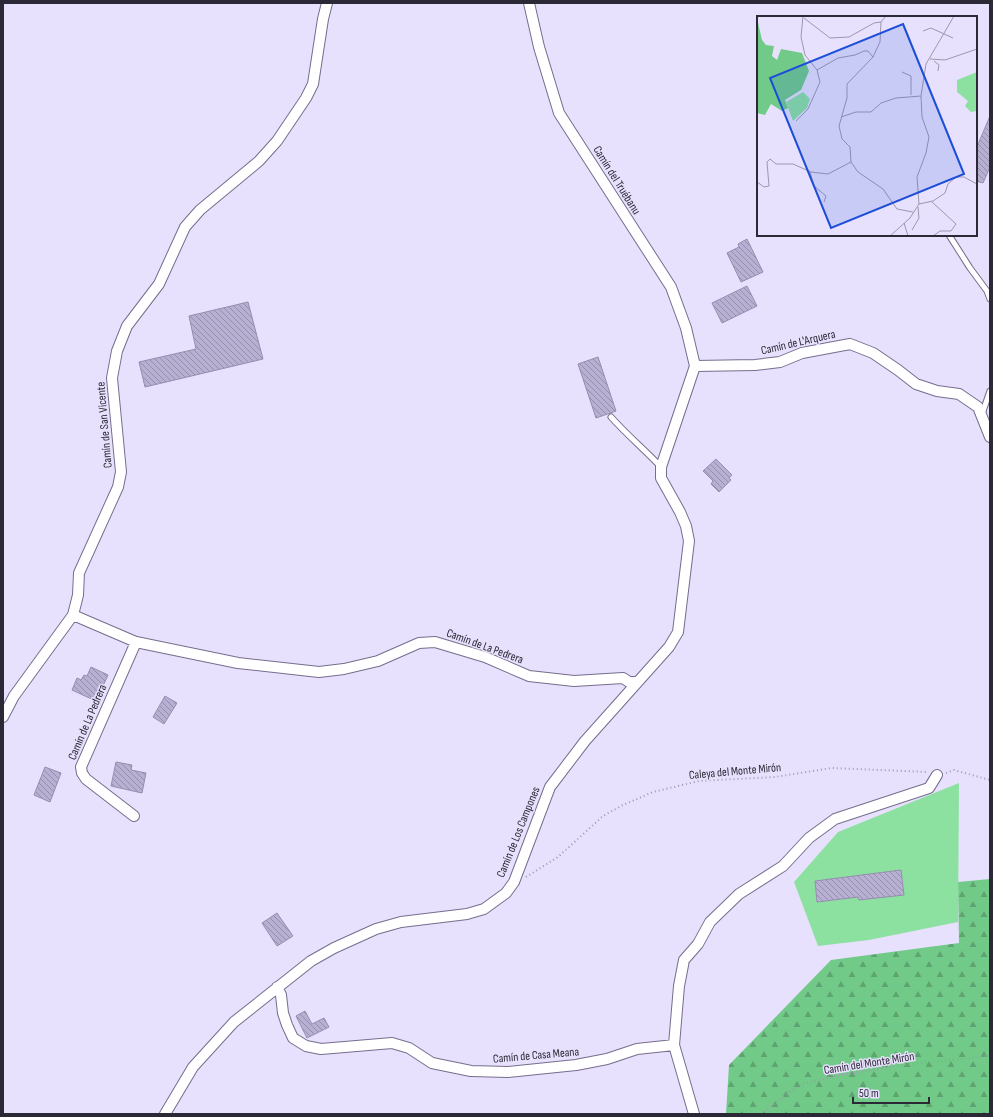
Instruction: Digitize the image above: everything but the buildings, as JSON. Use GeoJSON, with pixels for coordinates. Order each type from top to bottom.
{"type":"FeatureCollection","features":[{"type":"Feature","properties":{"kind":"street","name":"Camín de San Vicente"},"geometry":{"type":"LineString","coordinates":[[3,717],[14,696],[73,615],[78,595],[79,573],[118,487],[121,472],[112,378],[116,351],[127,326],[159,284],[185,227],[200,210],[259,161],[277,141],[306,98],[313,84],[323,19],[327,3]]}},
{"type":"Feature","properties":{"kind":"street","name":"Camín del Truébanu"},"geometry":{"type":"LineString","coordinates":[[529,3],[539,47],[559,113],[671,287],[686,328],[695,366]]}},
{"type":"Feature","properties":{"kind":"street","name":"Camín de L'Arquera"},"geometry":{"type":"LineString","coordinates":[[695,366],[755,365],[774,363],[802,353],[850,344],[873,354],[916,384],[959,394],[978,407],[990,437]]}},
{"type":"Feature","properties":{"kind":"street"},"geometry":{"type":"LineString","coordinates":[[661,467],[695,366]]}},
{"type":"Feature","properties":{"kind":"street","name":"Camín de Los Campones"},"geometry":{"type":"LineString","coordinates":[[165,1114],[193,1067],[234,1022],[311,961],[376,929],[401,922],[467,914],[484,909],[506,893],[514,882],[550,787],[585,741],[669,647],[678,632],[689,540],[686,526],[680,512],[661,478],[661,467]]}},
{"type":"Feature","properties":{"kind":"street","name":"Camín de La Pedrera"},"geometry":{"type":"LineString","coordinates":[[73,615],[136,642],[238,663],[319,672],[351,668],[378,661],[419,643],[435,642],[485,657],[530,676],[574,681],[623,678],[629,682],[637,682]]}},
{"type":"Feature","properties":{"kind":"street","name":"Camín de La Pedrera"},"geometry":{"type":"LineString","coordinates":[[134,816],[86,778],[82,773],[81,767],[136,642]]}},
{"type":"Feature","properties":{"kind":"street"},"geometry":{"type":"LineString","coordinates":[[694,1114],[674,1045],[679,986],[684,960],[698,944],[710,922],[739,894],[784,866],[809,838],[835,819],[929,788],[937,775]]}},
{"type":"Feature","properties":{"kind":"street","name":"Camín de Casa Meana"},"geometry":{"type":"LineString","coordinates":[[277,987],[282,995],[283,1013],[287,1025],[294,1038],[306,1046],[321,1049],[392,1044],[409,1048],[432,1063],[471,1071],[508,1072],[576,1065],[607,1059],[637,1049],[674,1045]]}},
{"type":"Feature","properties":{"kind":"lane"},"geometry":{"type":"LineString","coordinates":[[950,236],[987,291],[990,299]]}},
{"type":"Feature","properties":{"kind":"lane"},"geometry":{"type":"LineString","coordinates":[[982,415],[990,391]]}},
{"type":"Feature","properties":{"kind":"lane"},"geometry":{"type":"LineString","coordinates":[[611,418],[661,467]]}},
{"type":"Feature","properties":{"kind":"path","name":"Caleya del Monte Mirón"},"geometry":{"type":"LineString","coordinates":[[514,882],[528,876],[558,857],[603,816],[623,805],[653,792],[699,780],[775,777],[832,768],[927,771],[937,775]]}},
{"type":"Feature","properties":{"kind":"path"},"geometry":{"type":"LineString","coordinates":[[937,775],[954,770],[990,780]]}},
{"type":"Feature","properties":{"kind":"path","name":"Camín del Monte Mirón"},"geometry":{"type":"LineString","coordinates":[[761,1114],[799,1085],[840,1075],[909,1064],[974,1058],[990,1055]]}},
{"type":"Feature","properties":{"kind":"green space"},"geometry":{"type":"Polygon","coordinates":[[[959,783],[958,922],[869,940],[818,946],[794,882],[838,832],[959,783]]]}},
{"type":"Feature","properties":{"kind":"green space"},"geometry":{"type":"Polygon","coordinates":[[[990,879],[990,1114],[726,1114],[729,1065],[831,960],[959,943],[958,882],[990,879]]]}}]}
